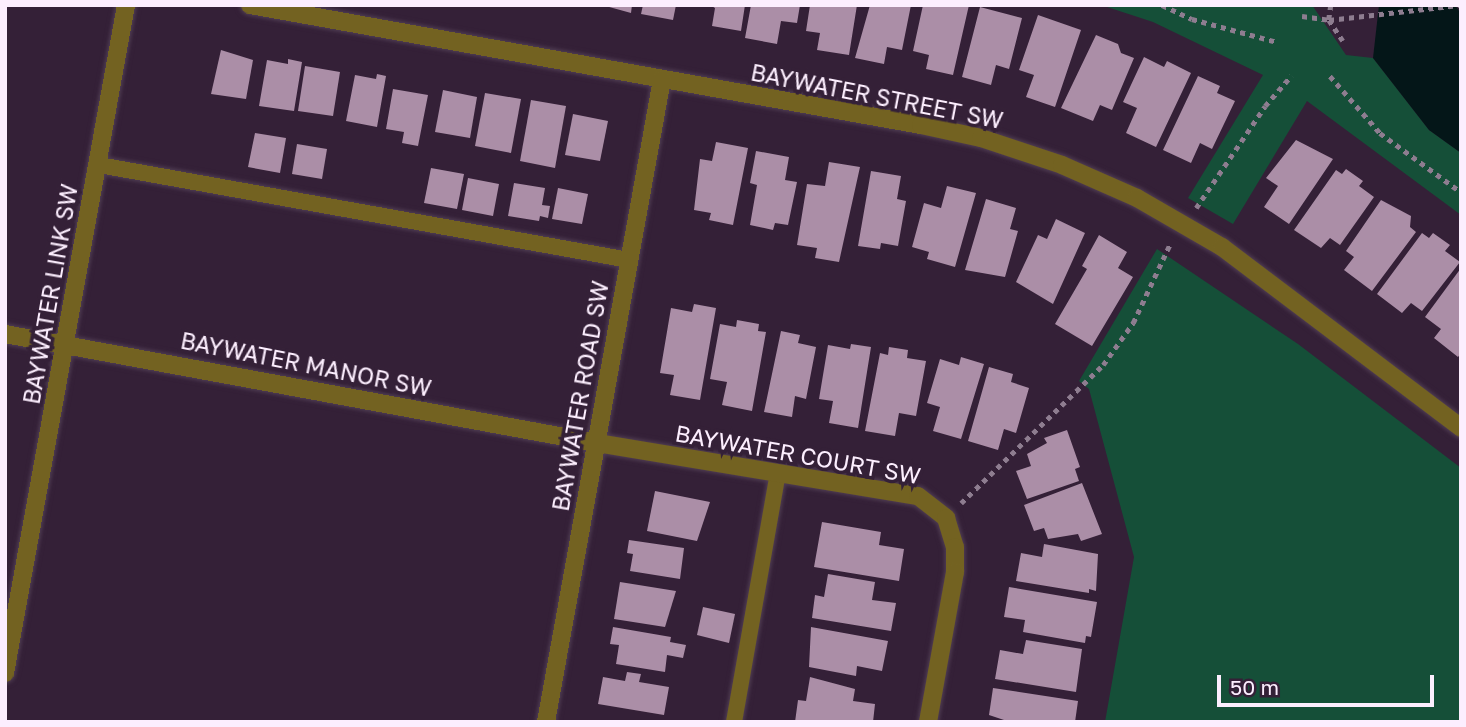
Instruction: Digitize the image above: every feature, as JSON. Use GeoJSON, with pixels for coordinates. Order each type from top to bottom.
{"type":"FeatureCollection","features":[{"type":"Feature","properties":{"kind":"street","name":"BAYWATER LINK SW"},"geometry":{"type":"LineString","coordinates":[[5,673],[126,5]]}},
{"type":"Feature","properties":{"kind":"street","name":"BAYWATER STREET SW"},"geometry":{"type":"LineString","coordinates":[[250,5],[981,138],[1062,165],[1184,225],[1222,247],[1461,428]]}},
{"type":"Feature","properties":{"kind":"street","name":"BAYWATER ROAD SW"},"geometry":{"type":"LineString","coordinates":[[546,722],[662,79]]}},
{"type":"Feature","properties":{"kind":"street","name":"BAYWATER MANOR SW"},"geometry":{"type":"LineString","coordinates":[[5,334],[597,443]]}},
{"type":"Feature","properties":{"kind":"street","name":"BAYWATER COURT SW"},"geometry":{"type":"LineString","coordinates":[[597,443],[918,496],[946,518]]}},
{"type":"Feature","properties":{"kind":"street"},"geometry":{"type":"LineString","coordinates":[[928,722],[955,572],[955,547],[946,518]]}},
{"type":"Feature","properties":{"kind":"lane"},"geometry":{"type":"LineString","coordinates":[[99,164],[629,260]]}},
{"type":"Feature","properties":{"kind":"lane"},"geometry":{"type":"LineString","coordinates":[[734,722],[778,473]]}},
{"type":"Feature","properties":{"kind":"path"},"geometry":{"type":"LineString","coordinates":[[1162,5],[1192,19],[1277,42]]}},
{"type":"Feature","properties":{"kind":"path"},"geometry":{"type":"LineString","coordinates":[[1331,5],[1329,20],[1343,41]]}},
{"type":"Feature","properties":{"kind":"path"},"geometry":{"type":"LineString","coordinates":[[1302,16],[1329,20],[1459,5]]}},
{"type":"Feature","properties":{"kind":"path"},"geometry":{"type":"LineString","coordinates":[[946,518],[1103,365],[1133,323],[1166,250],[1265,106],[1292,76]]}},
{"type":"Feature","properties":{"kind":"path"},"geometry":{"type":"LineString","coordinates":[[1330,76],[1380,134],[1461,192]]}},
{"type":"Feature","properties":{"kind":"green space"},"geometry":{"type":"Polygon","coordinates":[[[1101,5],[1312,5],[1346,55],[1373,58],[1429,130],[1461,153],[1461,215],[1307,101],[1233,224],[1188,198],[1263,75],[1153,22],[1101,5]]]}},
{"type":"Feature","properties":{"kind":"green space"},"geometry":{"type":"Polygon","coordinates":[[[1157,249],[1298,344],[1461,468],[1461,722],[1105,722],[1134,557],[1089,389],[1079,381],[1157,249]]]}},
{"type":"Feature","properties":{"kind":"shaded area"},"geometry":{"type":"Polygon","coordinates":[[[1379,5],[1455,5],[1461,14],[1461,153],[1429,130],[1373,58],[1379,5]]]}},
{"type":"Feature","properties":{"kind":"building"},"geometry":{"type":"Polygon","coordinates":[[[602,5],[632,5],[631,13],[602,5]]]}},
{"type":"Feature","properties":{"kind":"building"},"geometry":{"type":"Polygon","coordinates":[[[643,5],[676,5],[673,20],[641,14],[643,5]]]}},
{"type":"Feature","properties":{"kind":"building"},"geometry":{"type":"Polygon","coordinates":[[[710,5],[745,5],[741,31],[712,26],[715,8],[710,5]]]}},
{"type":"Feature","properties":{"kind":"building"},"geometry":{"type":"Polygon","coordinates":[[[751,5],[800,5],[797,23],[781,21],[777,44],[745,38],[751,5]]]}},
{"type":"Feature","properties":{"kind":"building"},"geometry":{"type":"Polygon","coordinates":[[[810,5],[857,5],[849,55],[817,50],[820,33],[806,31],[810,5]]]}},
{"type":"Feature","properties":{"kind":"building"},"geometry":{"type":"Polygon","coordinates":[[[870,5],[911,5],[902,50],[887,47],[884,64],[855,58],[870,5]]]}},
{"type":"Feature","properties":{"kind":"building"},"geometry":{"type":"Polygon","coordinates":[[[923,5],[969,5],[953,75],[926,69],[929,55],[913,51],[923,5]]]}},
{"type":"Feature","properties":{"kind":"building"},"geometry":{"type":"Polygon","coordinates":[[[980,7],[1022,18],[1009,69],[996,65],[991,85],[962,77],[980,7]]]}},
{"type":"Feature","properties":{"kind":"building"},"geometry":{"type":"Polygon","coordinates":[[[1038,15],[1081,30],[1055,107],[1026,97],[1034,75],[1019,70],[1038,15]]]}},
{"type":"Feature","properties":{"kind":"building"},"geometry":{"type":"Polygon","coordinates":[[[1096,35],[1118,44],[1121,53],[1134,58],[1112,110],[1100,105],[1093,121],[1061,108],[1096,35]]]}},
{"type":"Feature","properties":{"kind":"building"},"geometry":{"type":"Polygon","coordinates":[[[221,50],[253,60],[246,99],[211,94],[221,50]]]}},
{"type":"Feature","properties":{"kind":"building"},"geometry":{"type":"Polygon","coordinates":[[[1144,57],[1164,67],[1167,61],[1191,73],[1156,147],[1126,133],[1137,108],[1123,102],[1144,57]]]}},
{"type":"Feature","properties":{"kind":"building"},"geometry":{"type":"Polygon","coordinates":[[[288,59],[302,62],[294,111],[259,106],[267,60],[288,64],[288,59]]]}},
{"type":"Feature","properties":{"kind":"building"},"geometry":{"type":"Polygon","coordinates":[[[305,66],[340,72],[333,116],[298,111],[305,66]]]}},
{"type":"Feature","properties":{"kind":"building"},"geometry":{"type":"Polygon","coordinates":[[[377,74],[386,76],[377,127],[346,121],[355,75],[376,79],[377,74]]]}},
{"type":"Feature","properties":{"kind":"building"},"geometry":{"type":"Polygon","coordinates":[[[1198,76],[1220,86],[1217,93],[1235,101],[1212,149],[1200,143],[1191,163],[1163,150],[1198,76]]]}},
{"type":"Feature","properties":{"kind":"building"},"geometry":{"type":"Polygon","coordinates":[[[393,89],[428,95],[418,146],[402,143],[404,132],[386,129],[393,89]]]}},
{"type":"Feature","properties":{"kind":"building"},"geometry":{"type":"Polygon","coordinates":[[[443,90],[477,97],[470,138],[435,132],[443,90]]]}},
{"type":"Feature","properties":{"kind":"building"},"geometry":{"type":"Polygon","coordinates":[[[485,93],[521,99],[511,153],[475,146],[485,93]]]}},
{"type":"Feature","properties":{"kind":"building"},"geometry":{"type":"Polygon","coordinates":[[[531,100],[566,106],[555,168],[520,161],[531,100]]]}},
{"type":"Feature","properties":{"kind":"building"},"geometry":{"type":"Polygon","coordinates":[[[573,114],[608,121],[600,161],[565,155],[573,114]]]}},
{"type":"Feature","properties":{"kind":"building"},"geometry":{"type":"Polygon","coordinates":[[[255,133],[286,138],[280,173],[248,167],[255,133]]]}},
{"type":"Feature","properties":{"kind":"building"},"geometry":{"type":"Polygon","coordinates":[[[1296,140],[1333,159],[1289,224],[1264,207],[1278,186],[1266,178],[1296,140]]]}},
{"type":"Feature","properties":{"kind":"building"},"geometry":{"type":"Polygon","coordinates":[[[716,142],[748,148],[733,225],[709,220],[711,213],[694,210],[700,159],[712,161],[716,142]]]}},
{"type":"Feature","properties":{"kind":"building"},"geometry":{"type":"Polygon","coordinates":[[[297,144],[327,149],[322,179],[292,174],[297,144]]]}},
{"type":"Feature","properties":{"kind":"building"},"geometry":{"type":"Polygon","coordinates":[[[756,151],[789,157],[785,180],[797,182],[788,225],[775,223],[773,230],[750,225],[757,185],[750,183],[756,151]]]}},
{"type":"Feature","properties":{"kind":"building"},"geometry":{"type":"Polygon","coordinates":[[[829,162],[860,167],[839,262],[815,258],[817,248],[797,245],[807,184],[825,186],[829,162]]]}},
{"type":"Feature","properties":{"kind":"building"},"geometry":{"type":"Polygon","coordinates":[[[431,168],[464,174],[457,209],[424,203],[431,168]]]}},
{"type":"Feature","properties":{"kind":"building"},"geometry":{"type":"Polygon","coordinates":[[[1346,169],[1363,181],[1359,186],[1374,197],[1340,245],[1330,238],[1321,248],[1294,230],[1336,170],[1342,174],[1346,169]]]}},
{"type":"Feature","properties":{"kind":"building"},"geometry":{"type":"Polygon","coordinates":[[[871,171],[901,176],[897,199],[906,201],[898,246],[881,243],[880,249],[858,246],[871,171]]]}},
{"type":"Feature","properties":{"kind":"building"},"geometry":{"type":"Polygon","coordinates":[[[468,178],[499,184],[493,216],[462,210],[468,178]]]}},
{"type":"Feature","properties":{"kind":"building"},"geometry":{"type":"Polygon","coordinates":[[[514,183],[545,188],[542,205],[550,206],[548,218],[540,216],[539,221],[508,216],[514,183]]]}},
{"type":"Feature","properties":{"kind":"building"},"geometry":{"type":"Polygon","coordinates":[[[947,186],[976,193],[955,267],[927,259],[929,252],[912,247],[924,203],[941,208],[947,186]]]}},
{"type":"Feature","properties":{"kind":"building"},"geometry":{"type":"Polygon","coordinates":[[[558,188],[588,194],[582,224],[552,219],[558,188]]]}},
{"type":"Feature","properties":{"kind":"building"},"geometry":{"type":"Polygon","coordinates":[[[986,199],[1016,208],[1010,229],[1018,231],[1005,277],[965,270],[986,199]]]}},
{"type":"Feature","properties":{"kind":"building"},"geometry":{"type":"Polygon","coordinates":[[[1381,200],[1411,216],[1410,227],[1416,232],[1372,291],[1344,270],[1354,257],[1346,251],[1381,200]]]}},
{"type":"Feature","properties":{"kind":"building"},"geometry":{"type":"Polygon","coordinates":[[[1056,219],[1085,233],[1053,304],[1016,282],[1038,235],[1047,239],[1056,219]]]}},
{"type":"Feature","properties":{"kind":"building"},"geometry":{"type":"Polygon","coordinates":[[[1422,233],[1429,238],[1433,233],[1450,245],[1445,251],[1460,262],[1422,311],[1411,303],[1402,313],[1377,294],[1422,233]]]}},
{"type":"Feature","properties":{"kind":"building"},"geometry":{"type":"Polygon","coordinates":[[[1099,235],[1127,252],[1118,268],[1133,277],[1092,346],[1055,324],[1087,269],[1082,266],[1099,235]]]}},
{"type":"Feature","properties":{"kind":"building"},"geometry":{"type":"Polygon","coordinates":[[[1461,268],[1461,353],[1458,357],[1434,338],[1441,329],[1425,317],[1461,268]]]}},
{"type":"Feature","properties":{"kind":"building"},"geometry":{"type":"Polygon","coordinates":[[[694,304],[716,308],[700,400],[670,395],[674,375],[660,373],[671,308],[692,312],[694,304]]]}},
{"type":"Feature","properties":{"kind":"building"},"geometry":{"type":"Polygon","coordinates":[[[737,320],[759,324],[758,331],[766,332],[752,411],[722,405],[727,382],[710,379],[720,324],[736,327],[737,320]]]}},
{"type":"Feature","properties":{"kind":"building"},"geometry":{"type":"Polygon","coordinates":[[[781,331],[800,335],[798,343],[816,347],[806,399],[795,396],[792,417],[764,412],[781,331]]]}},
{"type":"Feature","properties":{"kind":"building"},"geometry":{"type":"Polygon","coordinates":[[[851,344],[871,347],[858,428],[829,423],[833,401],[819,399],[828,345],[850,349],[851,344]]]}},
{"type":"Feature","properties":{"kind":"building"},"geometry":{"type":"Polygon","coordinates":[[[889,347],[908,350],[907,358],[926,361],[916,416],[899,413],[895,436],[865,431],[880,353],[888,355],[889,347]]]}},
{"type":"Feature","properties":{"kind":"building"},"geometry":{"type":"Polygon","coordinates":[[[961,357],[984,364],[961,439],[933,431],[940,407],[927,403],[940,359],[959,365],[961,357]]]}},
{"type":"Feature","properties":{"kind":"building"},"geometry":{"type":"Polygon","coordinates":[[[989,367],[1013,374],[1011,382],[1029,388],[1016,433],[1004,429],[998,450],[968,441],[989,367]]]}},
{"type":"Feature","properties":{"kind":"building"},"geometry":{"type":"Polygon","coordinates":[[[1067,430],[1080,467],[1075,469],[1079,481],[1027,499],[1016,471],[1031,466],[1027,454],[1047,443],[1044,438],[1067,430]]]}},
{"type":"Feature","properties":{"kind":"building"},"geometry":{"type":"Polygon","coordinates":[[[1082,483],[1102,534],[1081,541],[1078,534],[1048,539],[1044,528],[1034,531],[1024,505],[1082,483]]]}},
{"type":"Feature","properties":{"kind":"building"},"geometry":{"type":"Polygon","coordinates":[[[655,491],[710,502],[697,541],[647,531],[655,491]]]}},
{"type":"Feature","properties":{"kind":"building"},"geometry":{"type":"Polygon","coordinates":[[[822,522],[881,532],[879,545],[904,549],[899,581],[814,567],[822,522]]]}},
{"type":"Feature","properties":{"kind":"building"},"geometry":{"type":"Polygon","coordinates":[[[629,540],[684,548],[680,579],[630,571],[633,554],[627,553],[629,540]]]}},
{"type":"Feature","properties":{"kind":"building"},"geometry":{"type":"Polygon","coordinates":[[[1044,544],[1098,554],[1096,591],[1089,589],[1089,593],[1016,581],[1021,553],[1042,557],[1044,544]]]}},
{"type":"Feature","properties":{"kind":"building"},"geometry":{"type":"Polygon","coordinates":[[[828,574],[875,582],[872,600],[896,603],[891,631],[812,618],[815,595],[824,597],[828,574]]]}},
{"type":"Feature","properties":{"kind":"building"},"geometry":{"type":"Polygon","coordinates":[[[620,582],[676,591],[665,627],[614,619],[620,582]]]}},
{"type":"Feature","properties":{"kind":"building"},"geometry":{"type":"Polygon","coordinates":[[[1009,587],[1097,602],[1091,637],[1086,636],[1085,643],[1023,632],[1025,620],[1004,617],[1009,587]]]}},
{"type":"Feature","properties":{"kind":"building"},"geometry":{"type":"Polygon","coordinates":[[[703,607],[735,614],[729,643],[697,635],[703,607]]]}},
{"type":"Feature","properties":{"kind":"building"},"geometry":{"type":"Polygon","coordinates":[[[613,627],[671,637],[670,642],[686,645],[683,658],[667,655],[665,672],[616,664],[619,645],[610,644],[613,627]]]}},
{"type":"Feature","properties":{"kind":"building"},"geometry":{"type":"Polygon","coordinates":[[[811,627],[888,641],[882,671],[857,666],[856,676],[809,667],[811,627]]]}},
{"type":"Feature","properties":{"kind":"building"},"geometry":{"type":"Polygon","coordinates":[[[1026,640],[1082,649],[1076,692],[995,679],[1000,650],[1023,654],[1026,640]]]}},
{"type":"Feature","properties":{"kind":"building"},"geometry":{"type":"Polygon","coordinates":[[[627,672],[641,674],[639,682],[669,687],[664,715],[598,704],[603,677],[625,681],[627,672]]]}},
{"type":"Feature","properties":{"kind":"building"},"geometry":{"type":"Polygon","coordinates":[[[810,677],[855,689],[853,701],[875,704],[873,722],[795,722],[798,700],[806,701],[810,677]]]}},
{"type":"Feature","properties":{"kind":"building"},"geometry":{"type":"Polygon","coordinates":[[[993,688],[1078,701],[1075,722],[1010,722],[989,715],[993,688]]]}}]}
